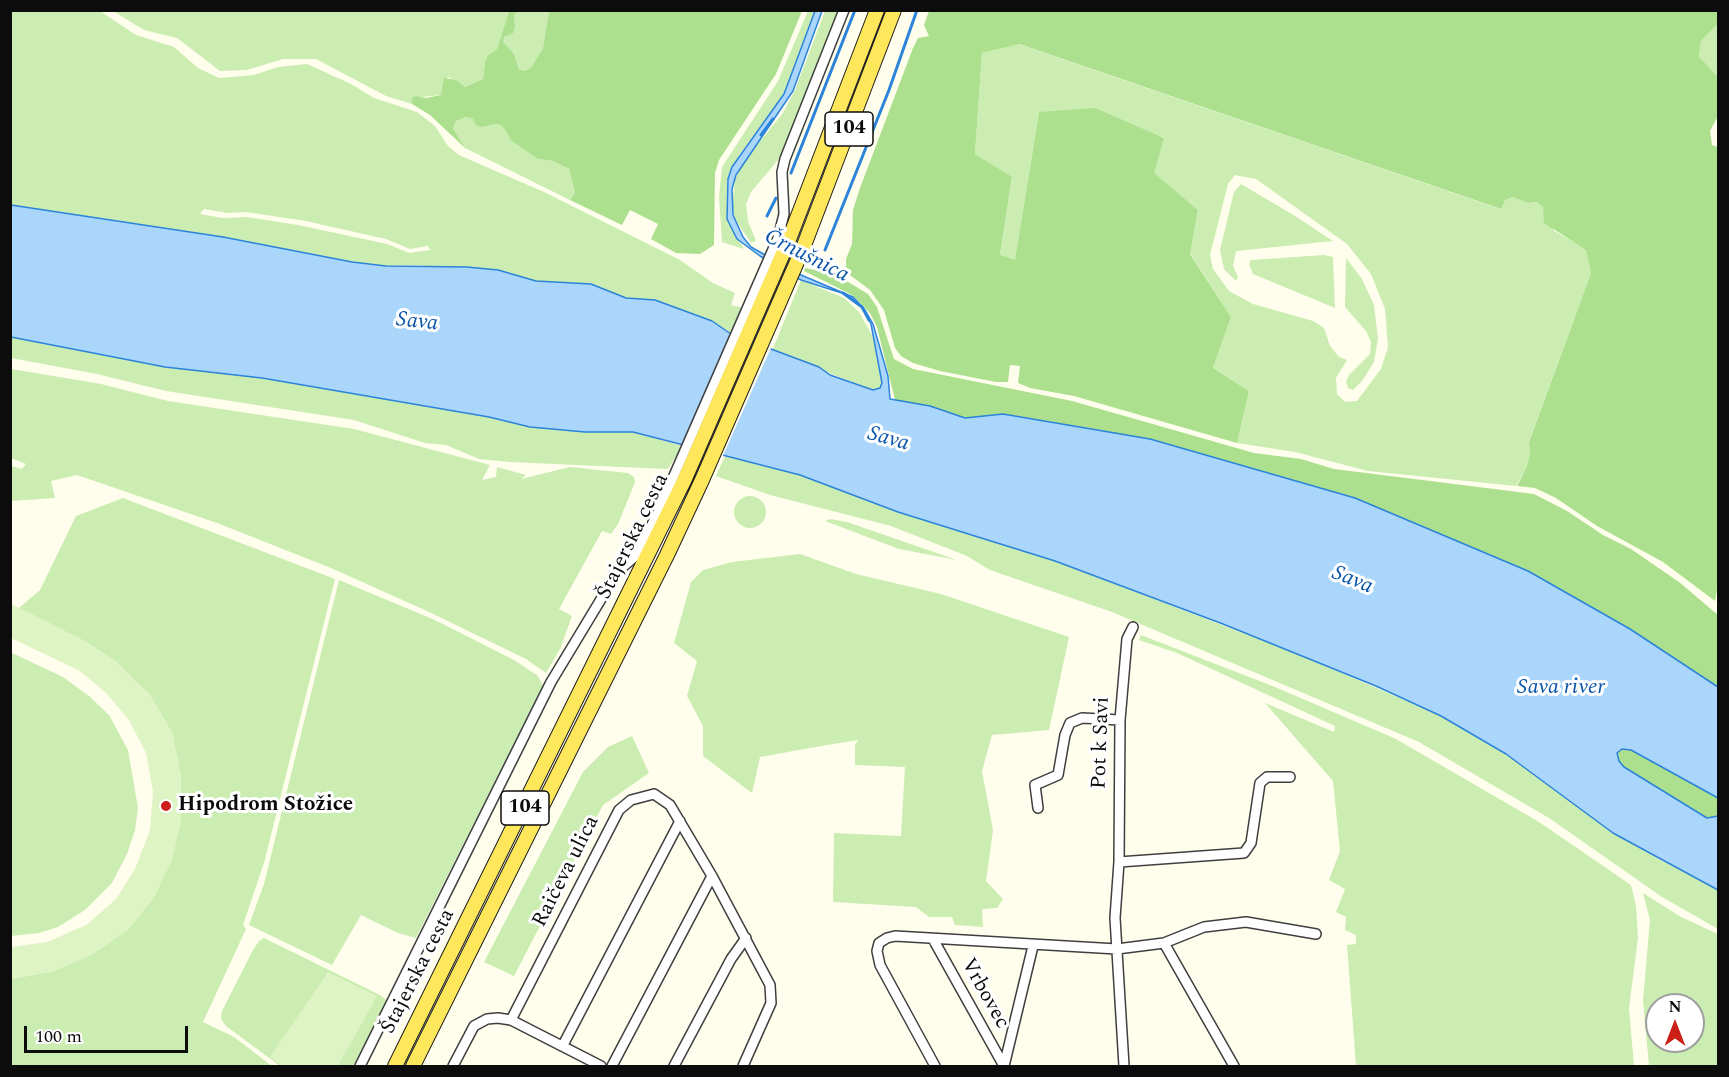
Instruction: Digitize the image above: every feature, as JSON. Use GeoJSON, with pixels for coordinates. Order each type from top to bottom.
{"type":"FeatureCollection","features":[{"type":"Feature","properties":{"kind":"main road","name":"Štajerska cesta"},"geometry":{"type":"LineString","coordinates":[[395,1066],[648,546],[783,240],[877,10]]}},
{"type":"Feature","properties":{"kind":"main road","name":"Štajerska cesta"},"geometry":{"type":"LineString","coordinates":[[412,1066],[667,555],[733,411],[802,248],[894,10]]}},
{"type":"Feature","properties":{"kind":"street"},"geometry":{"type":"LineString","coordinates":[[783,240],[782,172],[785,159],[844,10]]}},
{"type":"Feature","properties":{"kind":"street"},"geometry":{"type":"LineString","coordinates":[[360,1066],[551,682],[618,571],[648,546]]}},
{"type":"Feature","properties":{"kind":"street","name":"Pot k Savi"},"geometry":{"type":"LineString","coordinates":[[1124,1066],[1115,918],[1119,862],[1120,720],[1127,639],[1133,627]]}},
{"type":"Feature","properties":{"kind":"street"},"geometry":{"type":"LineString","coordinates":[[1038,808],[1035,785],[1058,776],[1065,735],[1070,723],[1082,718],[1120,720]]}},
{"type":"Feature","properties":{"kind":"street"},"geometry":{"type":"LineString","coordinates":[[1119,862],[1244,853],[1251,843],[1260,783],[1267,777],[1290,777]]}},
{"type":"Feature","properties":{"kind":"street","name":"Raičeva ulica"},"geometry":{"type":"LineString","coordinates":[[512,1020],[619,810],[631,800],[654,794],[670,805],[680,821],[770,985],[772,996],[765,1019],[743,1066]]}},
{"type":"Feature","properties":{"kind":"street"},"geometry":{"type":"LineString","coordinates":[[563,1045],[680,821]]}},
{"type":"Feature","properties":{"kind":"street"},"geometry":{"type":"LineString","coordinates":[[612,1066],[712,876]]}},
{"type":"Feature","properties":{"kind":"street"},"geometry":{"type":"LineString","coordinates":[[935,1066],[880,965],[877,951],[879,944],[895,936],[1117,950],[1164,943],[1204,927],[1246,922],[1316,934]]}},
{"type":"Feature","properties":{"kind":"street"},"geometry":{"type":"LineString","coordinates":[[674,1066],[731,959],[746,938]]}},
{"type":"Feature","properties":{"kind":"street","name":"Vrbovec"},"geometry":{"type":"LineString","coordinates":[[933,939],[1004,1066]]}},
{"type":"Feature","properties":{"kind":"street"},"geometry":{"type":"LineString","coordinates":[[1164,943],[1234,1066]]}},
{"type":"Feature","properties":{"kind":"street","name":"Vrbovec"},"geometry":{"type":"LineString","coordinates":[[1004,1066],[1034,946]]}},
{"type":"Feature","properties":{"kind":"street"},"geometry":{"type":"LineString","coordinates":[[453,1066],[474,1026],[488,1019],[512,1020],[601,1066]]}},
{"type":"Feature","properties":{"kind":"green space"},"geometry":{"type":"Polygon","coordinates":[[[11,11],[100,11],[136,35],[174,47],[198,68],[219,78],[254,75],[278,67],[307,64],[351,84],[374,98],[417,112],[435,126],[448,146],[459,155],[544,192],[680,260],[713,283],[735,293],[731,305],[743,308],[731,333],[712,321],[655,300],[626,298],[591,284],[536,281],[498,270],[386,266],[352,262],[223,237],[11,205],[11,11]],[[204,209],[200,214],[223,218],[247,217],[298,225],[387,244],[409,253],[430,250],[428,246],[410,249],[386,239],[306,221],[246,212],[228,213],[204,209]]]}},
{"type":"Feature","properties":{"kind":"green space"},"geometry":{"type":"Polygon","coordinates":[[[113,11],[509,11],[497,49],[488,55],[485,62],[483,79],[465,87],[448,77],[441,95],[412,98],[412,104],[386,96],[316,59],[283,59],[247,70],[220,71],[177,38],[144,30],[113,11]]]}},
{"type":"Feature","properties":{"kind":"green space"},"geometry":{"type":"Polygon","coordinates":[[[509,11],[518,11],[514,15],[515,28],[513,33],[504,37],[503,42],[514,54],[519,69],[525,71],[531,68],[543,48],[549,11],[802,11],[776,74],[719,160],[715,173],[714,245],[700,254],[676,253],[651,239],[658,224],[630,210],[622,225],[570,200],[575,193],[569,169],[553,161],[538,159],[512,141],[502,126],[497,124],[482,127],[476,125],[473,119],[466,117],[455,122],[453,128],[465,148],[430,115],[412,104],[412,98],[415,96],[426,98],[441,95],[444,78],[456,80],[465,87],[483,79],[485,62],[488,55],[497,49],[509,11]]]}},
{"type":"Feature","properties":{"kind":"green space"},"geometry":{"type":"Polygon","coordinates":[[[518,11],[549,11],[543,48],[531,69],[525,71],[519,69],[514,54],[502,42],[504,37],[513,32],[514,15],[518,11]]]}},
{"type":"Feature","properties":{"kind":"green space"},"geometry":{"type":"Polygon","coordinates":[[[808,11],[818,11],[784,94],[739,155],[728,180],[727,219],[744,249],[722,242],[719,197],[722,167],[778,81],[808,11]]]}},
{"type":"Feature","properties":{"kind":"green space"},"geometry":{"type":"Polygon","coordinates":[[[825,11],[839,11],[778,160],[751,192],[746,204],[748,221],[756,241],[751,243],[735,219],[732,207],[735,180],[744,161],[783,113],[795,90],[825,11]]]}},
{"type":"Feature","properties":{"kind":"green space"},"geometry":{"type":"Polygon","coordinates":[[[929,11],[1718,11],[1718,24],[1701,41],[1699,57],[1718,77],[1718,116],[1710,131],[1712,145],[1718,147],[1718,584],[1715,601],[1663,562],[1597,526],[1556,498],[1535,488],[1517,486],[1527,466],[1530,454],[1529,442],[1591,273],[1586,250],[1544,223],[1543,207],[1536,202],[1528,203],[1512,197],[1505,200],[1501,209],[1019,44],[982,53],[975,154],[1012,177],[1000,255],[1015,260],[1039,112],[1095,108],[1164,138],[1154,173],[1198,210],[1190,254],[1231,317],[1213,368],[1249,391],[1237,443],[1074,396],[1030,388],[1018,383],[1020,366],[1010,365],[1008,382],[996,382],[940,371],[913,363],[901,356],[895,348],[884,310],[870,290],[846,272],[846,259],[852,244],[853,210],[860,188],[913,48],[918,38],[929,36],[924,25],[929,11]]]}},
{"type":"Feature","properties":{"kind":"green space"},"geometry":{"type":"Polygon","coordinates":[[[1718,24],[1718,77],[1699,58],[1701,41],[1718,24]]]}},
{"type":"Feature","properties":{"kind":"green space"},"geometry":{"type":"Polygon","coordinates":[[[1018,44],[1500,209],[1505,199],[1512,197],[1528,203],[1536,202],[1543,207],[1554,231],[1586,249],[1591,273],[1529,441],[1530,454],[1527,466],[1516,486],[1368,471],[1295,452],[1237,443],[1249,391],[1213,368],[1231,317],[1190,253],[1198,210],[1153,173],[1164,137],[1039,112],[1015,261],[1000,255],[1012,178],[975,154],[982,53],[1018,44]],[[1235,175],[1228,184],[1210,255],[1213,269],[1229,291],[1253,304],[1313,321],[1324,328],[1330,346],[1339,357],[1347,360],[1336,378],[1337,394],[1345,402],[1357,401],[1381,369],[1388,347],[1385,309],[1371,274],[1347,244],[1256,179],[1235,175]]]}},
{"type":"Feature","properties":{"kind":"green space"},"geometry":{"type":"Polygon","coordinates":[[[466,117],[473,119],[482,127],[497,124],[502,126],[506,133],[538,159],[553,161],[569,169],[575,194],[570,200],[465,148],[453,128],[454,123],[466,117]]]}},
{"type":"Feature","properties":{"kind":"green space"},"geometry":{"type":"Polygon","coordinates":[[[1241,184],[1333,241],[1236,251],[1233,266],[1238,277],[1236,281],[1224,269],[1220,250],[1234,192],[1241,184]]]}},
{"type":"Feature","properties":{"kind":"green space"},"geometry":{"type":"Polygon","coordinates":[[[1324,255],[1333,257],[1335,308],[1253,274],[1249,264],[1251,260],[1324,255]]]}},
{"type":"Feature","properties":{"kind":"green space"},"geometry":{"type":"Polygon","coordinates":[[[1346,258],[1362,279],[1374,305],[1378,339],[1374,362],[1362,381],[1353,390],[1348,388],[1346,382],[1349,375],[1370,354],[1371,342],[1366,331],[1345,307],[1346,258]]]}},
{"type":"Feature","properties":{"kind":"green space"},"geometry":{"type":"Polygon","coordinates":[[[805,268],[835,274],[868,294],[877,307],[894,359],[913,369],[1072,401],[1254,453],[1301,459],[1334,469],[1534,494],[1631,549],[1679,582],[1718,615],[1718,687],[1630,629],[1528,571],[1355,498],[1150,439],[1003,414],[965,418],[930,406],[895,400],[877,327],[870,313],[852,295],[804,271],[805,268]]]}},
{"type":"Feature","properties":{"kind":"green space"},"geometry":{"type":"Polygon","coordinates":[[[801,280],[844,298],[859,312],[872,335],[882,383],[880,388],[873,390],[772,351],[801,280]]]}},
{"type":"Feature","properties":{"kind":"green space"},"geometry":{"type":"Polygon","coordinates":[[[11,337],[165,367],[262,378],[489,417],[530,427],[585,432],[633,432],[682,446],[668,469],[479,459],[446,445],[425,443],[354,420],[166,391],[97,374],[11,358],[11,337]]]}},
{"type":"Feature","properties":{"kind":"green space"},"geometry":{"type":"Polygon","coordinates":[[[11,369],[101,384],[168,401],[354,429],[490,465],[482,480],[496,477],[497,467],[526,475],[521,479],[570,467],[628,473],[634,477],[635,482],[618,524],[611,534],[602,531],[559,609],[572,616],[560,649],[546,673],[526,659],[331,568],[217,523],[77,475],[51,481],[55,498],[11,501],[11,466],[22,469],[26,464],[11,458],[11,369]]]}},
{"type":"Feature","properties":{"kind":"green space"},"geometry":{"type":"Polygon","coordinates":[[[725,456],[800,475],[898,512],[1055,561],[1303,656],[1441,716],[1505,754],[1657,858],[1718,890],[1718,929],[1662,897],[1549,818],[1419,742],[1112,612],[990,570],[967,556],[891,526],[770,495],[716,476],[725,456]]]}},
{"type":"Feature","properties":{"kind":"green space"},"geometry":{"type":"Polygon","coordinates":[[[750,496],[762,500],[766,512],[762,524],[750,528],[738,524],[734,512],[738,500],[750,496]]]}},
{"type":"Feature","properties":{"kind":"green space"},"geometry":{"type":"Polygon","coordinates":[[[123,498],[335,579],[264,863],[243,925],[246,929],[203,1022],[234,1037],[272,1066],[11,1066],[11,979],[54,971],[93,954],[181,777],[172,733],[150,695],[116,662],[86,642],[19,608],[40,590],[76,516],[123,498]]]}},
{"type":"Feature","properties":{"kind":"green space"},"geometry":{"type":"Polygon","coordinates":[[[830,519],[847,522],[957,560],[899,549],[825,521],[830,519]]]}},
{"type":"Feature","properties":{"kind":"green space"},"geometry":{"type":"Polygon","coordinates":[[[800,554],[856,574],[941,594],[1069,637],[1049,730],[992,735],[982,771],[993,830],[986,881],[1003,899],[997,908],[982,909],[983,927],[955,925],[952,917],[929,917],[916,907],[833,902],[834,833],[901,836],[905,767],[855,765],[855,745],[858,740],[827,745],[760,757],[752,793],[703,756],[703,726],[687,696],[697,661],[674,643],[691,582],[703,570],[732,562],[800,554]]]}},
{"type":"Feature","properties":{"kind":"green space"},"geometry":{"type":"Polygon","coordinates":[[[339,580],[435,620],[514,660],[538,676],[543,686],[416,938],[398,933],[361,915],[332,965],[249,925],[264,884],[339,580]]]}},
{"type":"Feature","properties":{"kind":"green space","name":"Hipodrom Stožice"},"geometry":{"type":"Polygon","coordinates":[[[11,604],[86,642],[116,662],[150,695],[172,733],[181,777],[181,821],[172,860],[154,898],[128,930],[93,954],[54,971],[11,979],[11,947],[47,942],[86,925],[116,899],[135,869],[150,830],[153,791],[146,753],[129,720],[105,692],[80,671],[11,638],[11,604]]]}},
{"type":"Feature","properties":{"kind":"green space"},"geometry":{"type":"Polygon","coordinates":[[[1141,635],[1275,687],[1396,739],[1539,822],[1631,885],[1636,906],[1638,938],[1629,1008],[1634,1066],[1356,1066],[1347,945],[1356,944],[1356,935],[1345,930],[1346,917],[1336,912],[1345,889],[1329,880],[1340,851],[1333,781],[1265,703],[1334,732],[1335,726],[1177,653],[1139,640],[1141,635]]]}},
{"type":"Feature","properties":{"kind":"green space"},"geometry":{"type":"Polygon","coordinates":[[[10,652],[63,677],[89,696],[109,715],[128,750],[138,808],[135,830],[127,854],[112,883],[85,910],[58,927],[39,933],[11,936],[10,652]]]}},
{"type":"Feature","properties":{"kind":"green space"},"geometry":{"type":"Polygon","coordinates":[[[632,736],[649,773],[603,805],[514,976],[484,962],[583,772],[608,747],[632,736]]]}},
{"type":"Feature","properties":{"kind":"green space"},"geometry":{"type":"Polygon","coordinates":[[[1622,749],[1631,750],[1715,795],[1718,798],[1718,816],[1708,818],[1624,767],[1617,753],[1622,749]]]}},
{"type":"Feature","properties":{"kind":"green space"},"geometry":{"type":"Polygon","coordinates":[[[1643,893],[1681,917],[1718,934],[1718,1066],[1649,1066],[1648,1053],[1705,1053],[1705,993],[1645,993],[1645,1023],[1643,1001],[1650,920],[1643,893]]]}},
{"type":"Feature","properties":{"kind":"green space"},"geometry":{"type":"Polygon","coordinates":[[[264,938],[382,996],[387,1001],[353,1066],[280,1066],[226,1026],[221,1019],[222,1011],[253,950],[264,938]]]}},
{"type":"Feature","properties":{"kind":"green space"},"geometry":{"type":"Polygon","coordinates":[[[328,972],[377,996],[338,1066],[282,1066],[270,1057],[328,972]]]}},
{"type":"Feature","properties":{"kind":"water","name":"Sava river"},"geometry":{"type":"Polygon","coordinates":[[[815,11],[822,11],[793,91],[736,175],[732,189],[733,215],[743,237],[751,247],[801,275],[853,297],[865,310],[873,324],[888,376],[890,399],[930,406],[965,418],[1003,414],[1150,439],[1355,498],[1528,571],[1630,629],[1718,687],[1718,798],[1631,750],[1622,749],[1617,753],[1624,767],[1707,818],[1718,816],[1718,890],[1613,833],[1506,754],[1441,716],[1376,686],[1223,624],[1055,561],[898,512],[800,475],[633,432],[585,432],[530,427],[489,417],[262,378],[165,367],[11,337],[11,205],[223,237],[352,262],[386,266],[467,267],[498,270],[536,281],[591,284],[626,298],[655,300],[712,321],[731,334],[819,367],[830,375],[873,390],[880,388],[882,383],[871,324],[862,307],[845,294],[801,280],[760,256],[737,239],[727,219],[728,179],[732,167],[784,94],[815,11]]]}},
{"type":"Feature","properties":{"kind":"pier"},"geometry":{"type":"Polygon","coordinates":[[[734,332],[771,348],[722,458],[683,449],[734,332]]]}},
{"type":"Feature","properties":{"kind":"waterway"},"geometry":{"type":"LineString","coordinates":[[791,173],[855,10]]}},
{"type":"Feature","properties":{"kind":"waterway"},"geometry":{"type":"LineString","coordinates":[[825,250],[889,90],[917,10]]}},
{"type":"Feature","properties":{"kind":"waterway","name":"Črnušnica"},"geometry":{"type":"LineString","coordinates":[[761,135],[773,119]]}},
{"type":"Feature","properties":{"kind":"waterway"},"geometry":{"type":"LineString","coordinates":[[767,216],[776,198]]}},
{"type":"Feature","properties":{"kind":"waterway","name":"Črnušnica"},"geometry":{"type":"LineString","coordinates":[[843,293],[862,307],[869,320]]}},
{"type":"Feature","properties":{"kind":"place","name":"Hipodrom Stožice"},"geometry":{"type":"Point","coordinates":[166,806]}},
{"type":"Feature","properties":{"kind":"water label","name":"Sava"},"geometry":{"type":"Point","coordinates":[417,323]}},
{"type":"Feature","properties":{"kind":"water label","name":"Sava"},"geometry":{"type":"Point","coordinates":[888,440]}},
{"type":"Feature","properties":{"kind":"water label","name":"Sava"},"geometry":{"type":"Point","coordinates":[1352,581]}}]}
